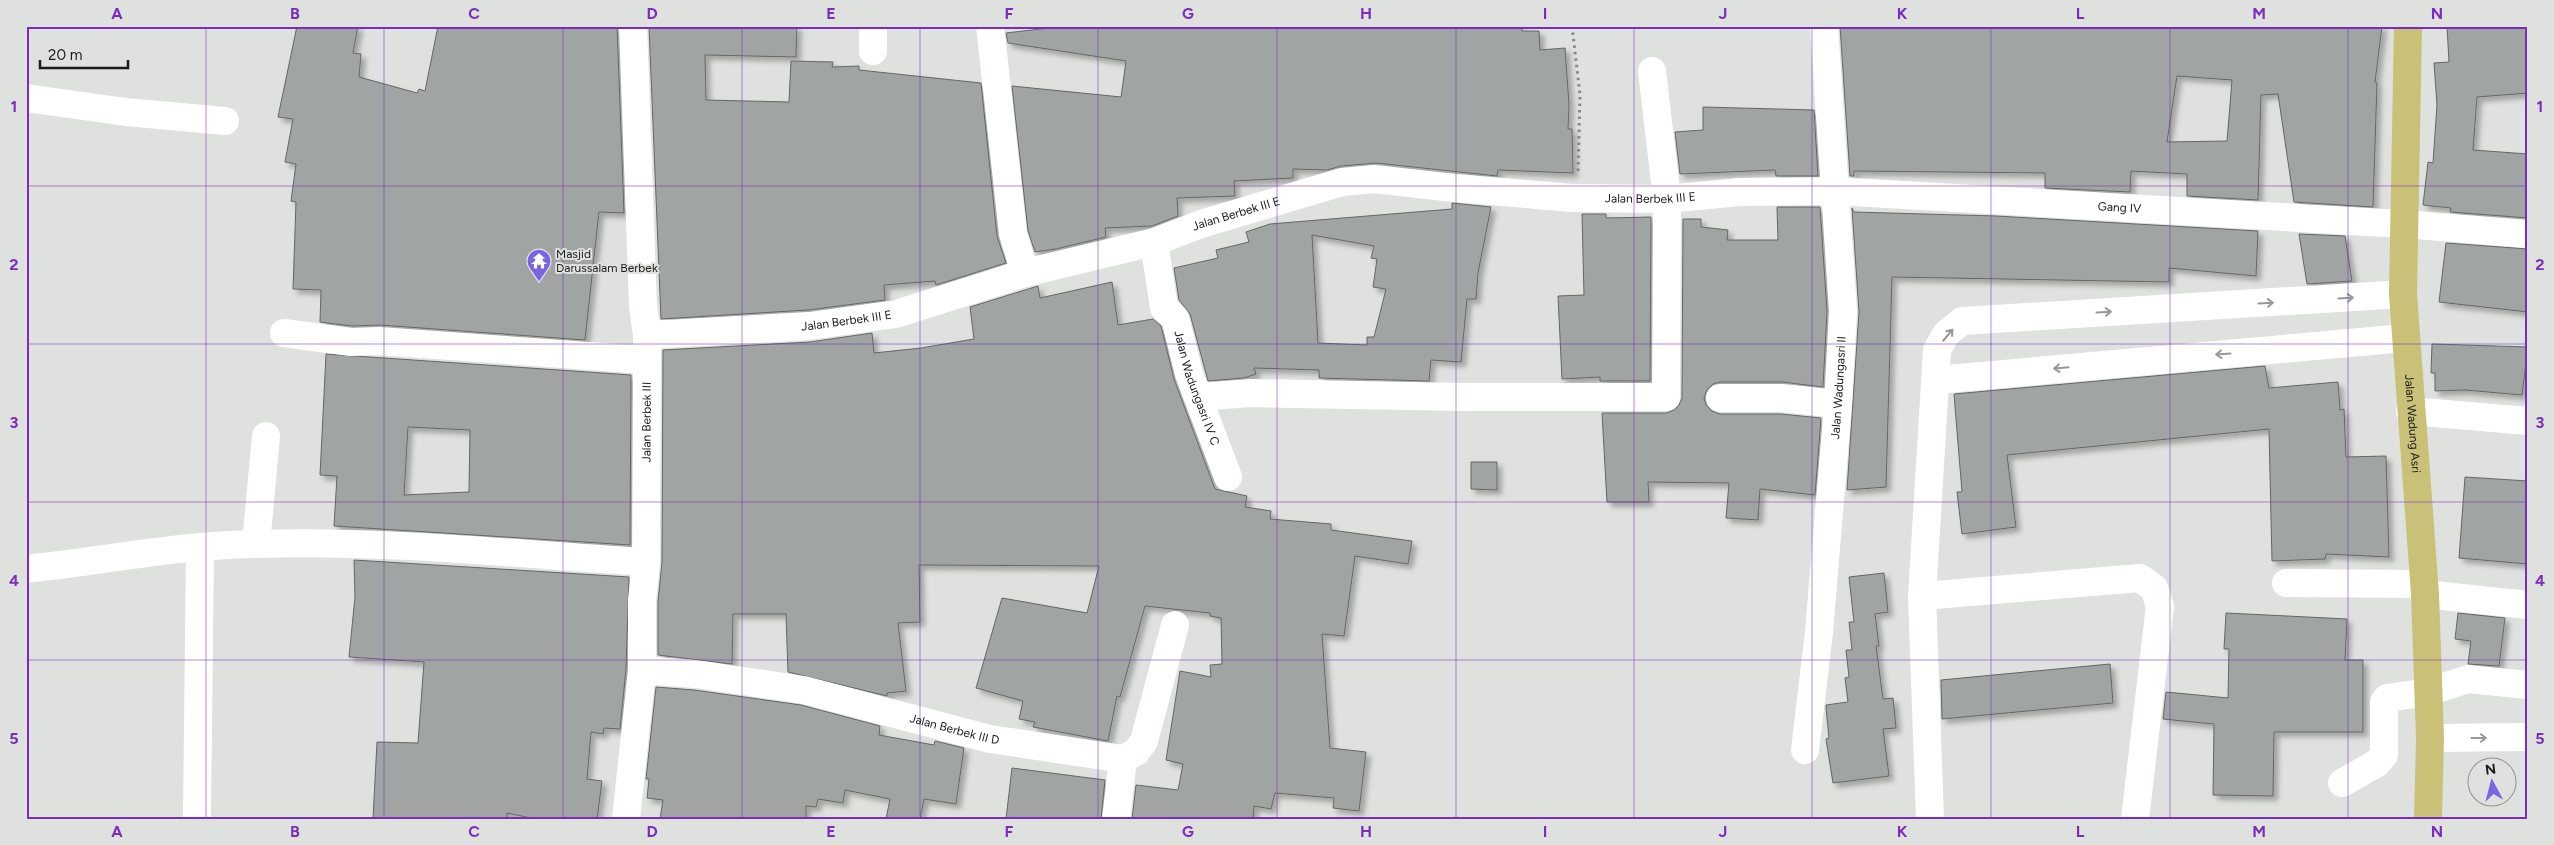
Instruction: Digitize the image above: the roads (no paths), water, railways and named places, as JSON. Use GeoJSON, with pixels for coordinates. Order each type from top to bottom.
{"type":"FeatureCollection","features":[{"type":"Feature","properties":{"kind":"main road","name":"Jalan Wadung Asri"},"geometry":{"type":"LineString","coordinates":[[2408,26],[2403,294],[2424,589],[2430,738],[2428,819]]}},
{"type":"Feature","properties":{"kind":"street","name":"Jalan Berbek III"},"geometry":{"type":"LineString","coordinates":[[626,819],[642,670],[642,600],[646,562],[646,347],[633,26]]}},
{"type":"Feature","properties":{"kind":"street"},"geometry":{"type":"LineString","coordinates":[[990,26],[1013,234],[1025,273]]}},
{"type":"Feature","properties":{"kind":"street","name":"Jalan Wadungasri II"},"geometry":{"type":"LineString","coordinates":[[1805,750],[1819,632],[1838,404],[1843,310],[1824,26]]}},
{"type":"Feature","properties":{"kind":"street"},"geometry":{"type":"LineString","coordinates":[[1198,397],[1250,393],[1462,397],[1666,397],[1667,199],[1652,71]]}},
{"type":"Feature","properties":{"kind":"street"},"geometry":{"type":"LineString","coordinates":[[26,98],[126,112],[225,121]]}},
{"type":"Feature","properties":{"kind":"street","name":"Jalan Berbek III E"},"geometry":{"type":"LineString","coordinates":[[284,333],[351,342],[380,340],[646,347],[896,314],[1025,273],[1154,242],[1201,224],[1342,182],[1374,179],[1445,188],[1572,198],[1667,199],[1740,192],[1835,191]]}},
{"type":"Feature","properties":{"kind":"street","name":"Gang IV"},"geometry":{"type":"LineString","coordinates":[[1835,191],[2404,224],[2528,234]]}},
{"type":"Feature","properties":{"kind":"street","name":"Jalan Wadungasri IV C"},"geometry":{"type":"LineString","coordinates":[[1154,242],[1164,308],[1175,318],[1189,374],[1228,477]]}},
{"type":"Feature","properties":{"kind":"street"},"geometry":{"type":"LineString","coordinates":[[1930,819],[1922,596],[1937,350],[1946,334],[1962,320],[2403,294]]}},
{"type":"Feature","properties":{"kind":"street"},"geometry":{"type":"LineString","coordinates":[[1936,380],[2405,338]]}},
{"type":"Feature","properties":{"kind":"street"},"geometry":{"type":"LineString","coordinates":[[1720,398],[1782,398],[1838,404]]}},
{"type":"Feature","properties":{"kind":"street"},"geometry":{"type":"LineString","coordinates":[[2410,411],[2528,421]]}},
{"type":"Feature","properties":{"kind":"street"},"geometry":{"type":"LineString","coordinates":[[256,544],[266,436]]}},
{"type":"Feature","properties":{"kind":"street"},"geometry":{"type":"LineString","coordinates":[[26,569],[200,547],[256,544],[400,547],[646,562]]}},
{"type":"Feature","properties":{"kind":"street"},"geometry":{"type":"LineString","coordinates":[[197,819],[200,547]]}},
{"type":"Feature","properties":{"kind":"street"},"geometry":{"type":"LineString","coordinates":[[1922,596],[2140,578],[2154,588],[2160,606],[2134,819]]}},
{"type":"Feature","properties":{"kind":"street"},"geometry":{"type":"LineString","coordinates":[[2286,583],[2424,589],[2528,605]]}},
{"type":"Feature","properties":{"kind":"street"},"geometry":{"type":"LineString","coordinates":[[1116,819],[1123,759],[1136,752],[1144,741],[1175,625]]}},
{"type":"Feature","properties":{"kind":"street","name":"Jalan Berbek III D"},"geometry":{"type":"LineString","coordinates":[[642,670],[696,674],[804,690],[990,739],[1123,759]]}},
{"type":"Feature","properties":{"kind":"street"},"geometry":{"type":"LineString","coordinates":[[2342,783],[2377,763],[2384,756],[2385,700],[2428,692],[2468,679],[2528,685]]}},
{"type":"Feature","properties":{"kind":"street"},"geometry":{"type":"LineString","coordinates":[[2430,738],[2528,737],[2528,750]]}},
{"type":"Feature","properties":{"kind":"place","name":"Masjid Darussalam Berbek"},"geometry":{"type":"Point","coordinates":[539,282]}}]}
